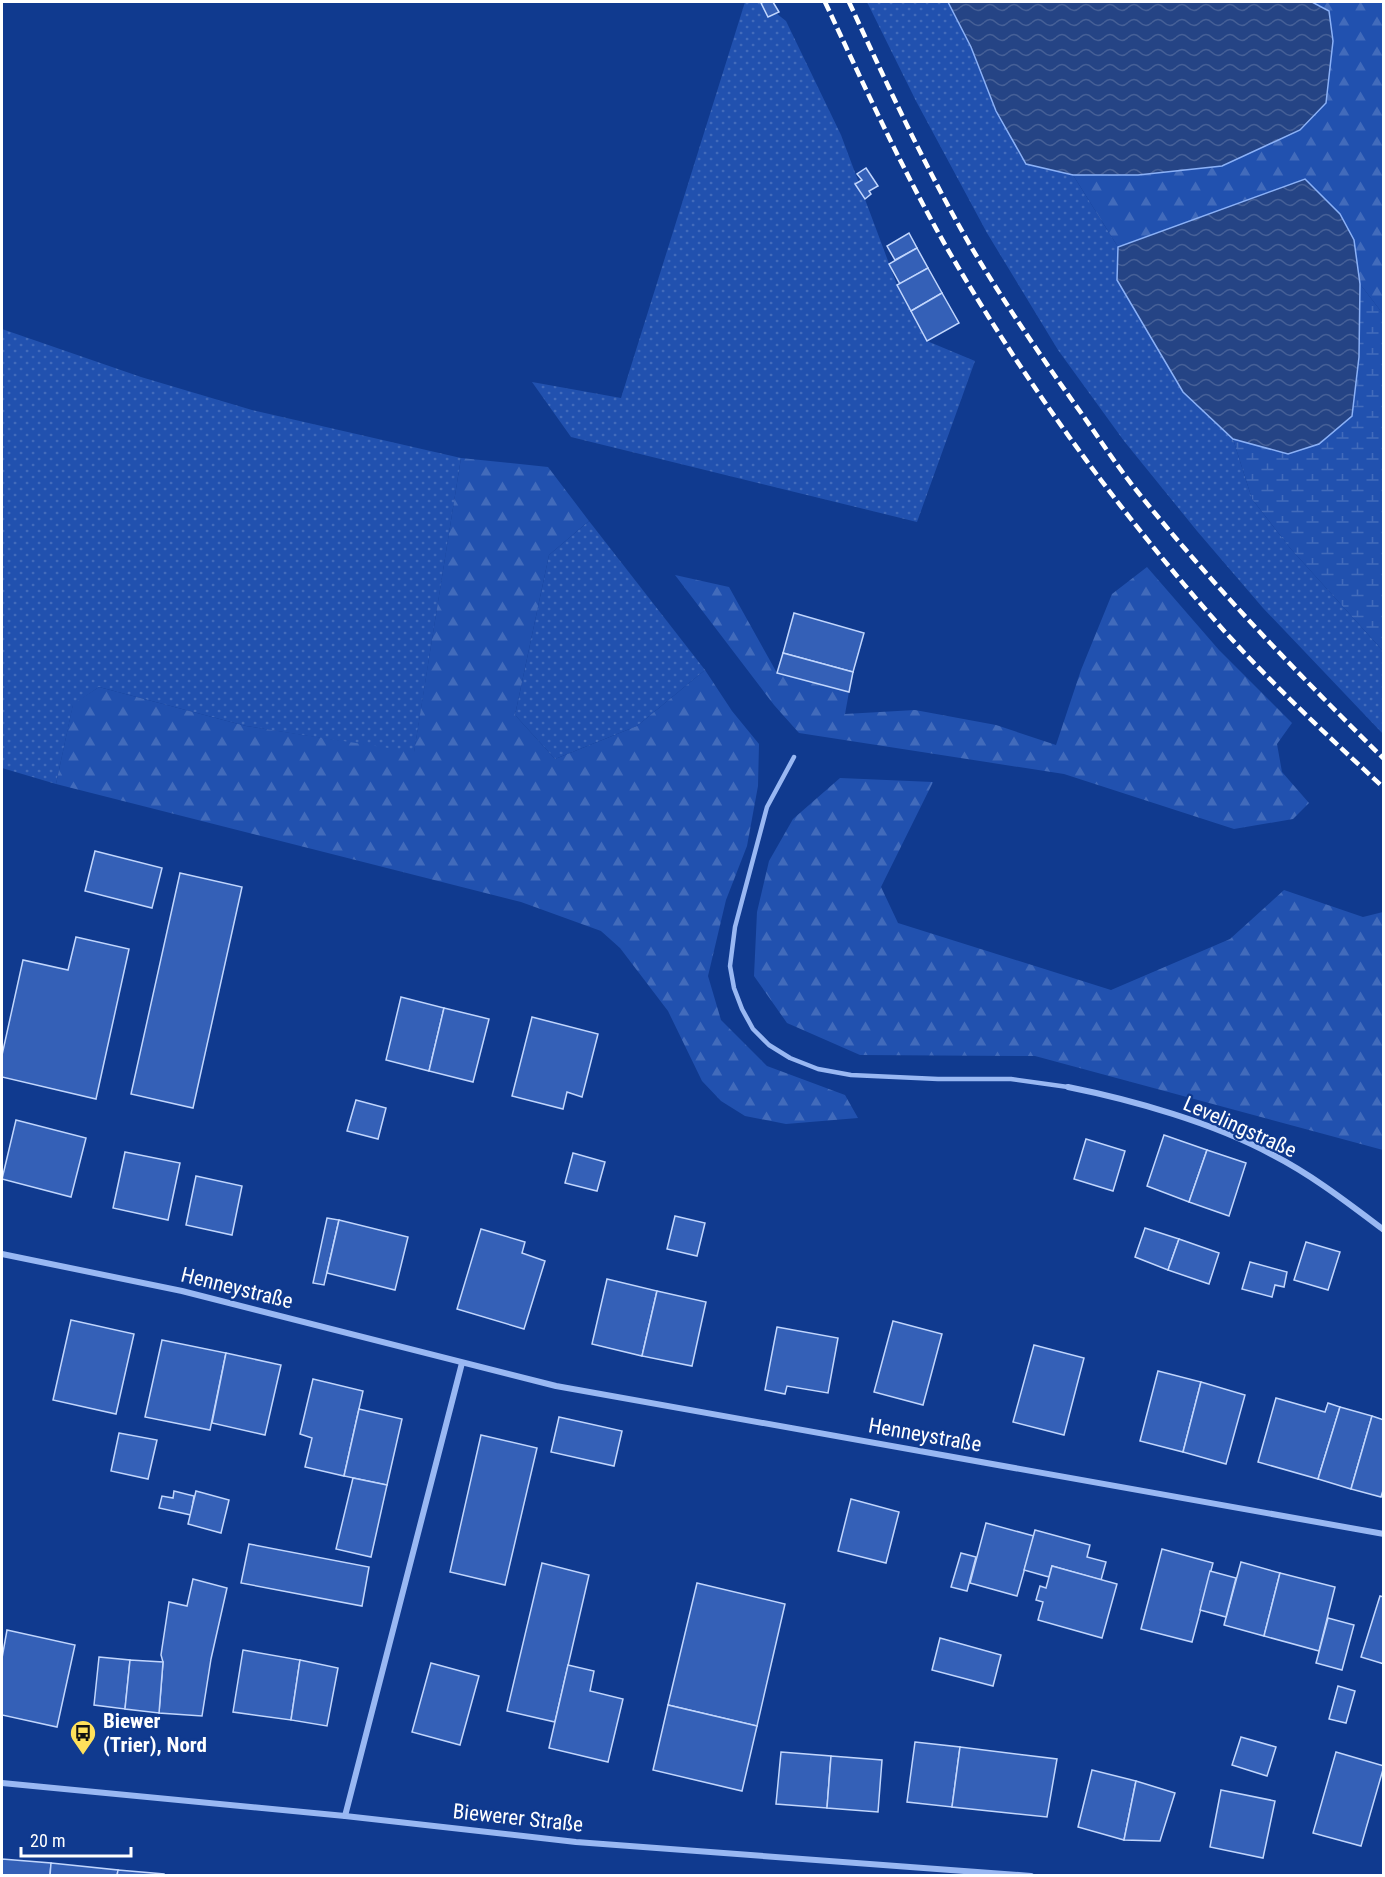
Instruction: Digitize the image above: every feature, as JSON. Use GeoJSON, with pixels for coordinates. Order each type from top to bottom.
{"type":"FeatureCollection","features":[{"type":"Feature","properties":{"kind":"street","name":"Levelingstraße"},"geometry":{"type":"LineString","coordinates":[[1068,1087],[1161,1111],[1224,1133],[1273,1154],[1341,1197],[1383,1230]]}},
{"type":"Feature","properties":{"kind":"street","name":"Henneystraße"},"geometry":{"type":"LineString","coordinates":[[2,1254],[182,1291],[556,1386],[1383,1534]]}},
{"type":"Feature","properties":{"kind":"street"},"geometry":{"type":"LineString","coordinates":[[345,1816],[462,1363]]}},
{"type":"Feature","properties":{"kind":"street","name":"Biewerer Straße"},"geometry":{"type":"LineString","coordinates":[[2,1783],[345,1816],[576,1842],[1031,1875]]}},
{"type":"Feature","properties":{"kind":"lane"},"geometry":{"type":"LineString","coordinates":[[794,757],[767,807],[735,927],[730,966],[734,988],[753,1029],[769,1045],[790,1058],[818,1068],[851,1075],[1011,1079],[1068,1087]]}},
{"type":"Feature","properties":{"kind":"green space"},"geometry":{"type":"Polygon","coordinates":[[[745,2],[762,2],[786,21],[841,135],[897,285],[927,341],[975,361],[917,522],[571,437],[532,382],[621,398],[745,2]]]}},
{"type":"Feature","properties":{"kind":"green space"},"geometry":{"type":"Polygon","coordinates":[[[867,2],[948,2],[1036,166],[1073,175],[1118,247],[1117,280],[1183,392],[1233,439],[1252,499],[1290,548],[1383,651],[1383,734],[1263,608],[1197,531],[1124,441],[1058,350],[987,233],[916,101],[867,2]]]}},
{"type":"Feature","properties":{"kind":"green space"},"geometry":{"type":"Polygon","coordinates":[[[1312,2],[1383,2],[1383,314],[1360,284],[1354,240],[1340,214],[1305,179],[1118,247],[1073,175],[1138,175],[1326,103],[1333,41],[1329,11],[1312,2]]]}},
{"type":"Feature","properties":{"kind":"green space"},"geometry":{"type":"Polygon","coordinates":[[[1360,284],[1383,314],[1383,651],[1290,548],[1252,499],[1233,439],[1288,454],[1359,357],[1360,284]]]}},
{"type":"Feature","properties":{"kind":"green space"},"geometry":{"type":"Polygon","coordinates":[[[2,329],[141,377],[252,410],[461,458],[414,753],[246,726],[99,687],[73,705],[56,784],[2,768],[2,329]]]}},
{"type":"Feature","properties":{"kind":"green space"},"geometry":{"type":"Polygon","coordinates":[[[461,458],[548,467],[589,521],[549,555],[515,715],[555,759],[637,726],[705,670],[732,711],[759,744],[758,786],[747,846],[726,900],[708,976],[721,1020],[767,1066],[845,1095],[858,1118],[786,1124],[745,1116],[721,1101],[702,1081],[668,1011],[620,948],[601,931],[521,902],[56,784],[73,704],[99,687],[246,726],[414,752],[461,458]]]}},
{"type":"Feature","properties":{"kind":"green space"},"geometry":{"type":"Polygon","coordinates":[[[589,521],[705,670],[637,726],[555,759],[515,715],[549,555],[589,521]]]}},
{"type":"Feature","properties":{"kind":"green space"},"geometry":{"type":"Polygon","coordinates":[[[1147,567],[1219,650],[1292,723],[1277,744],[1282,772],[1309,803],[1293,819],[1234,829],[1064,774],[799,733],[774,705],[675,575],[729,587],[777,673],[849,692],[845,714],[915,710],[996,725],[1056,745],[1081,670],[1112,594],[1147,567]]]}},
{"type":"Feature","properties":{"kind":"green space"},"geometry":{"type":"Polygon","coordinates":[[[840,778],[933,782],[881,887],[898,923],[1111,990],[1230,939],[1284,890],[1363,917],[1383,912],[1383,1150],[1035,1056],[860,1055],[787,1023],[754,976],[757,912],[769,861],[793,819],[840,778]]]}},
{"type":"Feature","properties":{"kind":"water"},"geometry":{"type":"Polygon","coordinates":[[[948,2],[1312,2],[1329,11],[1333,41],[1326,103],[1300,130],[1222,166],[1138,175],[1073,175],[1026,164],[996,111],[971,47],[948,2]]]}},
{"type":"Feature","properties":{"kind":"water"},"geometry":{"type":"Polygon","coordinates":[[[1305,179],[1340,214],[1354,240],[1360,284],[1359,357],[1352,416],[1319,444],[1288,454],[1233,439],[1183,392],[1117,280],[1118,247],[1305,179]]]}},
{"type":"Feature","properties":{"kind":"building"},"geometry":{"type":"Polygon","coordinates":[[[773,2],[779,12],[768,17],[761,3],[773,2]]]}},
{"type":"Feature","properties":{"kind":"building"},"geometry":{"type":"Polygon","coordinates":[[[866,168],[878,186],[869,191],[871,194],[865,199],[855,184],[862,180],[857,174],[866,168]]]}},
{"type":"Feature","properties":{"kind":"building"},"geometry":{"type":"Polygon","coordinates":[[[909,233],[917,248],[895,260],[887,246],[909,233]]]}},
{"type":"Feature","properties":{"kind":"building"},"geometry":{"type":"Polygon","coordinates":[[[917,248],[928,268],[900,284],[889,264],[917,248]]]}},
{"type":"Feature","properties":{"kind":"building"},"geometry":{"type":"Polygon","coordinates":[[[928,268],[942,293],[911,311],[897,285],[928,268]]]}},
{"type":"Feature","properties":{"kind":"building"},"geometry":{"type":"Polygon","coordinates":[[[942,293],[959,323],[927,341],[911,311],[942,293]]]}},
{"type":"Feature","properties":{"kind":"building"},"geometry":{"type":"Polygon","coordinates":[[[794,613],[864,633],[853,672],[783,653],[794,613]]]}},
{"type":"Feature","properties":{"kind":"building"},"geometry":{"type":"Polygon","coordinates":[[[783,653],[853,672],[849,692],[777,673],[783,653]]]}},
{"type":"Feature","properties":{"kind":"building"},"geometry":{"type":"Polygon","coordinates":[[[95,851],[162,868],[152,908],[85,891],[95,851]]]}},
{"type":"Feature","properties":{"kind":"building"},"geometry":{"type":"Polygon","coordinates":[[[180,873],[242,887],[193,1108],[131,1094],[180,873]]]}},
{"type":"Feature","properties":{"kind":"building"},"geometry":{"type":"Polygon","coordinates":[[[76,937],[129,949],[96,1099],[2,1077],[2,1055],[23,960],[68,970],[76,937]]]}},
{"type":"Feature","properties":{"kind":"building"},"geometry":{"type":"Polygon","coordinates":[[[401,997],[444,1008],[429,1071],[386,1060],[401,997]]]}},
{"type":"Feature","properties":{"kind":"building"},"geometry":{"type":"Polygon","coordinates":[[[444,1008],[489,1019],[473,1082],[429,1071],[444,1008]]]}},
{"type":"Feature","properties":{"kind":"building"},"geometry":{"type":"Polygon","coordinates":[[[532,1017],[598,1034],[582,1097],[567,1092],[563,1109],[512,1096],[532,1017]]]}},
{"type":"Feature","properties":{"kind":"building"},"geometry":{"type":"Polygon","coordinates":[[[356,1100],[386,1108],[378,1139],[347,1131],[356,1100]]]}},
{"type":"Feature","properties":{"kind":"building"},"geometry":{"type":"Polygon","coordinates":[[[16,1120],[86,1138],[71,1197],[2,1179],[16,1120]]]}},
{"type":"Feature","properties":{"kind":"building"},"geometry":{"type":"Polygon","coordinates":[[[1164,1135],[1207,1150],[1189,1202],[1147,1186],[1164,1135]]]}},
{"type":"Feature","properties":{"kind":"building"},"geometry":{"type":"Polygon","coordinates":[[[1086,1139],[1125,1151],[1113,1191],[1074,1179],[1086,1139]]]}},
{"type":"Feature","properties":{"kind":"building"},"geometry":{"type":"Polygon","coordinates":[[[1207,1150],[1246,1163],[1229,1216],[1189,1202],[1207,1150]]]}},
{"type":"Feature","properties":{"kind":"building"},"geometry":{"type":"Polygon","coordinates":[[[125,1152],[180,1163],[168,1220],[113,1208],[125,1152]]]}},
{"type":"Feature","properties":{"kind":"building"},"geometry":{"type":"Polygon","coordinates":[[[573,1153],[605,1162],[597,1191],[565,1183],[573,1153]]]}},
{"type":"Feature","properties":{"kind":"building"},"geometry":{"type":"Polygon","coordinates":[[[196,1176],[242,1186],[232,1235],[186,1225],[196,1176]]]}},
{"type":"Feature","properties":{"kind":"building"},"geometry":{"type":"Polygon","coordinates":[[[675,1216],[705,1223],[697,1256],[667,1249],[675,1216]]]}},
{"type":"Feature","properties":{"kind":"building"},"geometry":{"type":"Polygon","coordinates":[[[327,1218],[339,1220],[324,1285],[313,1283],[327,1218]]]}},
{"type":"Feature","properties":{"kind":"building"},"geometry":{"type":"Polygon","coordinates":[[[339,1220],[408,1237],[395,1290],[327,1273],[339,1220]]]}},
{"type":"Feature","properties":{"kind":"building"},"geometry":{"type":"Polygon","coordinates":[[[1145,1228],[1179,1239],[1168,1270],[1135,1257],[1145,1228]]]}},
{"type":"Feature","properties":{"kind":"building"},"geometry":{"type":"Polygon","coordinates":[[[481,1229],[525,1242],[522,1253],[545,1261],[524,1329],[457,1309],[481,1229]]]}},
{"type":"Feature","properties":{"kind":"building"},"geometry":{"type":"Polygon","coordinates":[[[1179,1239],[1219,1253],[1209,1284],[1168,1270],[1179,1239]]]}},
{"type":"Feature","properties":{"kind":"building"},"geometry":{"type":"Polygon","coordinates":[[[1306,1242],[1340,1252],[1328,1290],[1294,1280],[1306,1242]]]}},
{"type":"Feature","properties":{"kind":"building"},"geometry":{"type":"Polygon","coordinates":[[[1250,1262],[1287,1272],[1284,1287],[1275,1285],[1272,1297],[1242,1289],[1250,1262]]]}},
{"type":"Feature","properties":{"kind":"building"},"geometry":{"type":"Polygon","coordinates":[[[607,1279],[657,1291],[642,1356],[592,1344],[607,1279]]]}},
{"type":"Feature","properties":{"kind":"building"},"geometry":{"type":"Polygon","coordinates":[[[657,1291],[706,1302],[692,1366],[642,1356],[657,1291]]]}},
{"type":"Feature","properties":{"kind":"building"},"geometry":{"type":"Polygon","coordinates":[[[71,1320],[134,1334],[116,1414],[53,1400],[71,1320]]]}},
{"type":"Feature","properties":{"kind":"building"},"geometry":{"type":"Polygon","coordinates":[[[893,1321],[942,1334],[923,1405],[874,1392],[893,1321]]]}},
{"type":"Feature","properties":{"kind":"building"},"geometry":{"type":"Polygon","coordinates":[[[777,1327],[838,1338],[828,1393],[787,1386],[785,1394],[765,1390],[777,1327]]]}},
{"type":"Feature","properties":{"kind":"building"},"geometry":{"type":"Polygon","coordinates":[[[162,1340],[226,1353],[210,1430],[145,1417],[162,1340]]]}},
{"type":"Feature","properties":{"kind":"building"},"geometry":{"type":"Polygon","coordinates":[[[1034,1345],[1084,1358],[1064,1435],[1013,1422],[1034,1345]]]}},
{"type":"Feature","properties":{"kind":"building"},"geometry":{"type":"Polygon","coordinates":[[[226,1353],[281,1365],[265,1435],[212,1423],[226,1353]]]}},
{"type":"Feature","properties":{"kind":"building"},"geometry":{"type":"Polygon","coordinates":[[[1158,1371],[1201,1382],[1183,1452],[1140,1441],[1158,1371]]]}},
{"type":"Feature","properties":{"kind":"building"},"geometry":{"type":"Polygon","coordinates":[[[313,1379],[363,1391],[344,1476],[305,1467],[312,1438],[300,1434],[313,1379]]]}},
{"type":"Feature","properties":{"kind":"building"},"geometry":{"type":"Polygon","coordinates":[[[1201,1382],[1245,1395],[1226,1464],[1183,1452],[1201,1382]]]}},
{"type":"Feature","properties":{"kind":"building"},"geometry":{"type":"Polygon","coordinates":[[[1276,1398],[1325,1412],[1328,1403],[1340,1407],[1318,1479],[1258,1462],[1276,1398]]]}},
{"type":"Feature","properties":{"kind":"building"},"geometry":{"type":"Polygon","coordinates":[[[1340,1407],[1372,1416],[1351,1489],[1318,1479],[1340,1407]]]}},
{"type":"Feature","properties":{"kind":"building"},"geometry":{"type":"Polygon","coordinates":[[[359,1409],[402,1419],[387,1485],[344,1476],[359,1409]]]}},
{"type":"Feature","properties":{"kind":"building"},"geometry":{"type":"Polygon","coordinates":[[[1372,1416],[1384,1420],[1384,1487],[1381,1497],[1351,1489],[1372,1416]]]}},
{"type":"Feature","properties":{"kind":"building"},"geometry":{"type":"Polygon","coordinates":[[[559,1417],[622,1431],[614,1466],[551,1452],[559,1417]]]}},
{"type":"Feature","properties":{"kind":"building"},"geometry":{"type":"Polygon","coordinates":[[[119,1433],[157,1440],[148,1479],[111,1471],[119,1433]]]}},
{"type":"Feature","properties":{"kind":"building"},"geometry":{"type":"Polygon","coordinates":[[[481,1435],[537,1448],[505,1585],[450,1572],[481,1435]]]}},
{"type":"Feature","properties":{"kind":"building"},"geometry":{"type":"Polygon","coordinates":[[[353,1478],[387,1485],[371,1557],[336,1549],[353,1478]]]}},
{"type":"Feature","properties":{"kind":"building"},"geometry":{"type":"Polygon","coordinates":[[[174,1491],[194,1496],[191,1515],[159,1508],[162,1496],[173,1498],[174,1491]]]}},
{"type":"Feature","properties":{"kind":"building"},"geometry":{"type":"Polygon","coordinates":[[[196,1491],[229,1500],[221,1533],[188,1524],[196,1491]]]}},
{"type":"Feature","properties":{"kind":"building"},"geometry":{"type":"Polygon","coordinates":[[[851,1499],[899,1512],[886,1563],[838,1551],[851,1499]]]}},
{"type":"Feature","properties":{"kind":"building"},"geometry":{"type":"Polygon","coordinates":[[[986,1523],[1034,1536],[1017,1596],[970,1583],[986,1523]]]}},
{"type":"Feature","properties":{"kind":"building"},"geometry":{"type":"Polygon","coordinates":[[[1035,1530],[1090,1545],[1087,1557],[1106,1562],[1101,1580],[1052,1566],[1049,1577],[1024,1570],[1035,1530]]]}},
{"type":"Feature","properties":{"kind":"building"},"geometry":{"type":"Polygon","coordinates":[[[249,1544],[369,1567],[362,1606],[241,1583],[249,1544]]]}},
{"type":"Feature","properties":{"kind":"building"},"geometry":{"type":"Polygon","coordinates":[[[1162,1549],[1213,1563],[1192,1642],[1141,1629],[1162,1549]]]}},
{"type":"Feature","properties":{"kind":"building"},"geometry":{"type":"Polygon","coordinates":[[[961,1553],[976,1557],[967,1591],[951,1587],[961,1553]]]}},
{"type":"Feature","properties":{"kind":"building"},"geometry":{"type":"Polygon","coordinates":[[[1241,1562],[1280,1573],[1264,1636],[1224,1625],[1241,1562]]]}},
{"type":"Feature","properties":{"kind":"building"},"geometry":{"type":"Polygon","coordinates":[[[542,1563],[589,1575],[555,1722],[507,1711],[542,1563]]]}},
{"type":"Feature","properties":{"kind":"building"},"geometry":{"type":"Polygon","coordinates":[[[1052,1566],[1117,1584],[1102,1638],[1038,1620],[1043,1602],[1036,1600],[1040,1586],[1046,1588],[1052,1566]]]}},
{"type":"Feature","properties":{"kind":"building"},"geometry":{"type":"Polygon","coordinates":[[[1210,1571],[1236,1578],[1226,1617],[1200,1610],[1210,1571]]]}},
{"type":"Feature","properties":{"kind":"building"},"geometry":{"type":"Polygon","coordinates":[[[1280,1573],[1335,1587],[1319,1651],[1264,1636],[1280,1573]]]}},
{"type":"Feature","properties":{"kind":"building"},"geometry":{"type":"Polygon","coordinates":[[[193,1579],[227,1588],[211,1659],[202,1716],[159,1713],[163,1662],[161,1655],[169,1602],[187,1606],[193,1579]]]}},
{"type":"Feature","properties":{"kind":"building"},"geometry":{"type":"Polygon","coordinates":[[[697,1583],[785,1604],[757,1726],[668,1705],[697,1583]]]}},
{"type":"Feature","properties":{"kind":"building"},"geometry":{"type":"Polygon","coordinates":[[[1380,1596],[1384,1597],[1384,1664],[1361,1657],[1380,1596]]]}},
{"type":"Feature","properties":{"kind":"building"},"geometry":{"type":"Polygon","coordinates":[[[1328,1618],[1354,1625],[1342,1670],[1316,1663],[1328,1618]]]}},
{"type":"Feature","properties":{"kind":"building"},"geometry":{"type":"Polygon","coordinates":[[[7,1630],[75,1645],[57,1727],[2,1715],[2,1658],[7,1630]]]}},
{"type":"Feature","properties":{"kind":"building"},"geometry":{"type":"Polygon","coordinates":[[[940,1638],[1001,1655],[993,1686],[932,1670],[940,1638]]]}},
{"type":"Feature","properties":{"kind":"building"},"geometry":{"type":"Polygon","coordinates":[[[243,1650],[300,1660],[291,1720],[233,1712],[243,1650]]]}},
{"type":"Feature","properties":{"kind":"building"},"geometry":{"type":"Polygon","coordinates":[[[99,1657],[130,1660],[125,1709],[94,1705],[99,1657]]]}},
{"type":"Feature","properties":{"kind":"building"},"geometry":{"type":"Polygon","coordinates":[[[130,1660],[163,1662],[159,1713],[125,1709],[130,1660]]]}},
{"type":"Feature","properties":{"kind":"building"},"geometry":{"type":"Polygon","coordinates":[[[300,1660],[338,1668],[327,1726],[291,1720],[300,1660]]]}},
{"type":"Feature","properties":{"kind":"building"},"geometry":{"type":"Polygon","coordinates":[[[431,1663],[479,1676],[460,1745],[412,1732],[431,1663]]]}},
{"type":"Feature","properties":{"kind":"building"},"geometry":{"type":"Polygon","coordinates":[[[568,1665],[594,1671],[590,1691],[623,1699],[608,1762],[549,1748],[568,1665]]]}},
{"type":"Feature","properties":{"kind":"building"},"geometry":{"type":"Polygon","coordinates":[[[1338,1686],[1355,1691],[1346,1723],[1329,1719],[1338,1686]]]}},
{"type":"Feature","properties":{"kind":"building"},"geometry":{"type":"Polygon","coordinates":[[[668,1705],[757,1726],[742,1791],[653,1770],[668,1705]]]}},
{"type":"Feature","properties":{"kind":"building"},"geometry":{"type":"Polygon","coordinates":[[[1241,1737],[1276,1747],[1267,1776],[1232,1765],[1241,1737]]]}},
{"type":"Feature","properties":{"kind":"building"},"geometry":{"type":"Polygon","coordinates":[[[915,1742],[960,1747],[952,1807],[907,1802],[915,1742]]]}},
{"type":"Feature","properties":{"kind":"building"},"geometry":{"type":"Polygon","coordinates":[[[960,1747],[1057,1759],[1047,1817],[952,1807],[960,1747]]]}},
{"type":"Feature","properties":{"kind":"building"},"geometry":{"type":"Polygon","coordinates":[[[781,1752],[831,1756],[827,1808],[776,1804],[781,1752]]]}},
{"type":"Feature","properties":{"kind":"building"},"geometry":{"type":"Polygon","coordinates":[[[1336,1752],[1384,1766],[1361,1846],[1313,1833],[1336,1752]]]}},
{"type":"Feature","properties":{"kind":"building"},"geometry":{"type":"Polygon","coordinates":[[[831,1756],[882,1760],[878,1812],[827,1808],[831,1756]]]}},
{"type":"Feature","properties":{"kind":"building"},"geometry":{"type":"Polygon","coordinates":[[[1092,1770],[1136,1781],[1124,1840],[1078,1827],[1092,1770]]]}},
{"type":"Feature","properties":{"kind":"building"},"geometry":{"type":"Polygon","coordinates":[[[1136,1781],[1175,1793],[1160,1841],[1124,1840],[1136,1781]]]}},
{"type":"Feature","properties":{"kind":"building"},"geometry":{"type":"Polygon","coordinates":[[[1221,1790],[1275,1801],[1263,1858],[1210,1847],[1221,1790]]]}},
{"type":"Feature","properties":{"kind":"building"},"geometry":{"type":"Polygon","coordinates":[[[2,1859],[51,1863],[50,1876],[2,1876],[2,1859]]]}},
{"type":"Feature","properties":{"kind":"building"},"geometry":{"type":"Polygon","coordinates":[[[51,1863],[118,1870],[117,1876],[50,1876],[51,1863]]]}},
{"type":"Feature","properties":{"kind":"building"},"geometry":{"type":"Polygon","coordinates":[[[118,1870],[164,1874],[164,1876],[117,1876],[118,1870]]]}},
{"type":"Feature","properties":{"kind":"railway"},"geometry":{"type":"LineString","coordinates":[[825,2],[901,162],[951,255],[1013,355],[1080,451],[1151,544],[1227,634],[1284,693],[1384,788]]}},
{"type":"Feature","properties":{"kind":"railway"},"geometry":{"type":"LineString","coordinates":[[849,2],[953,216],[1025,332],[1114,461],[1162,522],[1223,592],[1286,660],[1384,759]]}},
{"type":"Feature","properties":{"kind":"place","name":"Biewer (Trier), Nord"},"geometry":{"type":"Point","coordinates":[83,1756]}}]}
